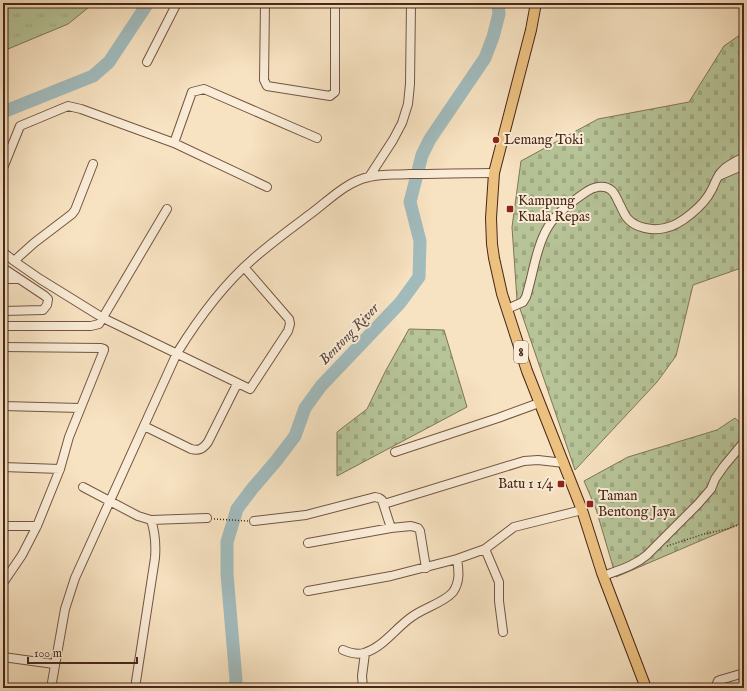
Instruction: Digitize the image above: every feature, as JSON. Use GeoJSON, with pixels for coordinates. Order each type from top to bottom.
{"type":"FeatureCollection","features":[{"type":"Feature","properties":{"kind":"main road","name":"8"},"geometry":{"type":"LineString","coordinates":[[536,3],[531,30],[494,173],[492,244],[507,310],[539,403],[582,510],[603,576],[646,688]]}},
{"type":"Feature","properties":{"kind":"street"},"geometry":{"type":"LineString","coordinates":[[147,62],[177,3]]}},
{"type":"Feature","properties":{"kind":"street"},"geometry":{"type":"LineString","coordinates":[[265,3],[264,80],[267,86],[330,96],[335,92],[335,3]]}},
{"type":"Feature","properties":{"kind":"street"},"geometry":{"type":"LineString","coordinates":[[369,177],[393,140],[402,123],[408,104],[410,84],[411,3]]}},
{"type":"Feature","properties":{"kind":"street"},"geometry":{"type":"LineString","coordinates":[[174,143],[192,92],[204,89],[317,138]]}},
{"type":"Feature","properties":{"kind":"street"},"geometry":{"type":"LineString","coordinates":[[3,168],[20,126],[68,106],[81,109],[174,143],[267,187]]}},
{"type":"Feature","properties":{"kind":"street"},"geometry":{"type":"LineString","coordinates":[[507,310],[523,302],[526,297],[540,247],[548,228],[556,217],[589,190],[598,186],[612,190],[626,218],[632,223],[642,228],[654,230],[664,228],[685,219],[706,199],[718,176],[723,170],[729,165],[744,158]]}},
{"type":"Feature","properties":{"kind":"street"},"geometry":{"type":"LineString","coordinates":[[14,261],[34,243],[72,214],[93,164]]}},
{"type":"Feature","properties":{"kind":"street"},"geometry":{"type":"LineString","coordinates":[[718,176],[744,166]]}},
{"type":"Feature","properties":{"kind":"street"},"geometry":{"type":"LineString","coordinates":[[51,688],[54,664],[70,592],[177,353],[191,331],[212,304],[244,267],[352,183],[369,177],[409,174],[494,173]]}},
{"type":"Feature","properties":{"kind":"street"},"geometry":{"type":"LineString","coordinates":[[3,326],[91,326],[99,324],[167,208]]}},
{"type":"Feature","properties":{"kind":"street"},"geometry":{"type":"LineString","coordinates":[[3,252],[40,279],[103,318],[250,389],[288,331],[290,321],[244,267]]}},
{"type":"Feature","properties":{"kind":"street"},"geometry":{"type":"LineString","coordinates":[[3,268],[48,299],[47,305],[43,310],[3,311]]}},
{"type":"Feature","properties":{"kind":"street"},"geometry":{"type":"LineString","coordinates":[[3,279],[19,278]]}},
{"type":"Feature","properties":{"kind":"street"},"geometry":{"type":"LineString","coordinates":[[3,347],[104,349],[66,444],[60,469],[37,526],[22,555],[3,583]]}},
{"type":"Feature","properties":{"kind":"street"},"geometry":{"type":"LineString","coordinates":[[144,426],[191,449],[202,449],[208,442],[237,384]]}},
{"type":"Feature","properties":{"kind":"street"},"geometry":{"type":"LineString","coordinates":[[395,452],[539,403]]}},
{"type":"Feature","properties":{"kind":"street"},"geometry":{"type":"LineString","coordinates":[[3,406],[80,408]]}},
{"type":"Feature","properties":{"kind":"street"},"geometry":{"type":"LineString","coordinates":[[603,576],[627,568],[647,555],[711,489],[715,479],[724,466],[744,442]]}},
{"type":"Feature","properties":{"kind":"street"},"geometry":{"type":"LineString","coordinates":[[384,504],[524,461],[538,460],[564,463]]}},
{"type":"Feature","properties":{"kind":"street"},"geometry":{"type":"LineString","coordinates":[[3,467],[60,469]]}},
{"type":"Feature","properties":{"kind":"street"},"geometry":{"type":"LineString","coordinates":[[83,487],[138,516],[151,520],[207,518]]}},
{"type":"Feature","properties":{"kind":"street"},"geometry":{"type":"LineString","coordinates":[[254,521],[306,515],[379,498],[384,504],[391,528]]}},
{"type":"Feature","properties":{"kind":"street"},"geometry":{"type":"LineString","coordinates":[[308,591],[391,576],[457,559],[485,549],[514,527],[582,510]]}},
{"type":"Feature","properties":{"kind":"street"},"geometry":{"type":"LineString","coordinates":[[135,688],[155,558],[155,540],[151,520]]}},
{"type":"Feature","properties":{"kind":"street"},"geometry":{"type":"LineString","coordinates":[[3,526],[37,526]]}},
{"type":"Feature","properties":{"kind":"street"},"geometry":{"type":"LineString","coordinates":[[308,543],[391,528],[411,526],[418,528],[420,531],[426,568]]}},
{"type":"Feature","properties":{"kind":"street"},"geometry":{"type":"LineString","coordinates":[[485,549],[499,582],[499,601],[503,632]]}},
{"type":"Feature","properties":{"kind":"street"},"geometry":{"type":"LineString","coordinates":[[343,650],[352,654],[365,653],[377,646],[412,616],[451,595],[458,581],[459,570],[457,559]]}},
{"type":"Feature","properties":{"kind":"street"},"geometry":{"type":"LineString","coordinates":[[364,688],[362,676],[365,653]]}},
{"type":"Feature","properties":{"kind":"street"},"geometry":{"type":"LineString","coordinates":[[3,657],[54,664]]}},
{"type":"Feature","properties":{"kind":"street"},"geometry":{"type":"LineString","coordinates":[[715,688],[718,681],[744,672]]}},
{"type":"Feature","properties":{"kind":"path"},"geometry":{"type":"LineString","coordinates":[[207,518],[254,521]]}},
{"type":"Feature","properties":{"kind":"path"},"geometry":{"type":"LineString","coordinates":[[663,548],[684,540],[744,523]]}},
{"type":"Feature","properties":{"kind":"green space"},"geometry":{"type":"Polygon","coordinates":[[[3,3],[94,3],[68,24],[8,49],[3,33],[3,3]]]}},
{"type":"Feature","properties":{"kind":"green space"},"geometry":{"type":"Polygon","coordinates":[[[744,32],[744,267],[693,285],[676,356],[657,382],[575,470],[517,300],[512,227],[521,161],[598,119],[689,102],[724,46],[744,32]]]}},
{"type":"Feature","properties":{"kind":"green space"},"geometry":{"type":"Polygon","coordinates":[[[409,329],[444,330],[467,407],[337,476],[337,432],[367,409],[385,372],[409,329]]]}},
{"type":"Feature","properties":{"kind":"green space"},"geometry":{"type":"Polygon","coordinates":[[[735,418],[744,426],[744,522],[616,577],[596,509],[584,481],[628,457],[717,430],[735,418]]]}},
{"type":"Feature","properties":{"kind":"waterway"},"geometry":{"type":"LineString","coordinates":[[3,112],[93,76],[109,62],[148,3]]}},
{"type":"Feature","properties":{"kind":"waterway","name":"Bentong River"},"geometry":{"type":"LineString","coordinates":[[235,688],[236,680],[227,574],[227,542],[237,509],[295,436],[305,408],[321,386],[400,303],[419,277],[420,241],[410,202],[422,155],[430,139],[485,58],[493,37],[499,14],[498,3]]}},
{"type":"Feature","properties":{"kind":"place","name":"Lemang Toki"},"geometry":{"type":"Point","coordinates":[496,140]}},
{"type":"Feature","properties":{"kind":"place","name":"Kampung Kuala Repas"},"geometry":{"type":"Point","coordinates":[510,209]}},
{"type":"Feature","properties":{"kind":"place","name":"Batu 1 1/4"},"geometry":{"type":"Point","coordinates":[561,484]}},
{"type":"Feature","properties":{"kind":"place","name":"Taman Bentong Jaya"},"geometry":{"type":"Point","coordinates":[590,504]}}]}
